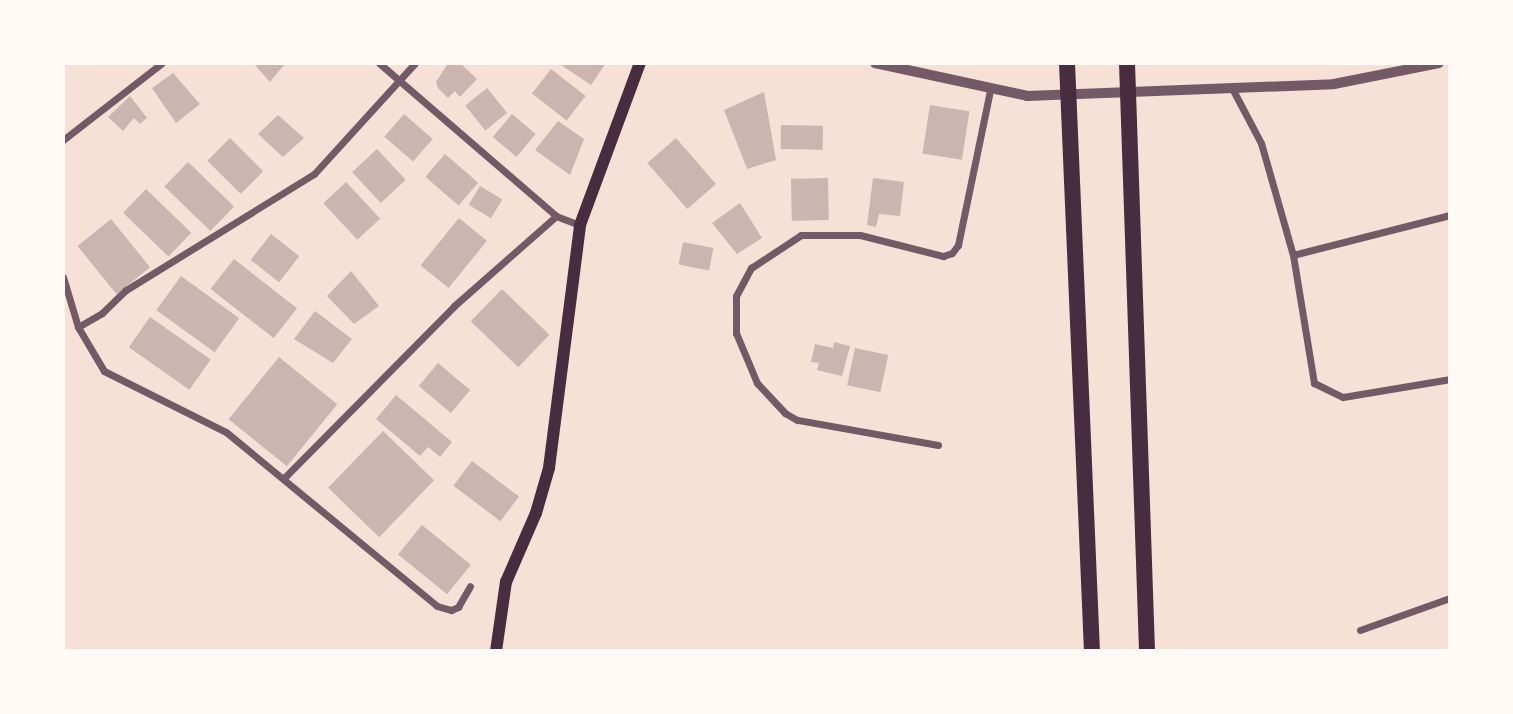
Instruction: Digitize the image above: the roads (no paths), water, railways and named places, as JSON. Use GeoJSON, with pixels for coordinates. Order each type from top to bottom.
{"type":"FeatureCollection","features":[{"type":"Feature","properties":{"kind":"highway"},"geometry":{"type":"LineString","coordinates":[[1067,63],[1092,651]]}},
{"type":"Feature","properties":{"kind":"highway"},"geometry":{"type":"LineString","coordinates":[[1127,63],[1147,651]]}},
{"type":"Feature","properties":{"kind":"main road"},"geometry":{"type":"LineString","coordinates":[[496,651],[506,582],[536,513],[549,468],[580,225],[640,63]]}},
{"type":"Feature","properties":{"kind":"street"},"geometry":{"type":"LineString","coordinates":[[63,140],[162,63]]}},
{"type":"Feature","properties":{"kind":"street"},"geometry":{"type":"LineString","coordinates":[[379,63],[556,216],[580,225]]}},
{"type":"Feature","properties":{"kind":"street"},"geometry":{"type":"LineString","coordinates":[[78,327],[102,313],[126,290],[314,174],[415,63]]}},
{"type":"Feature","properties":{"kind":"street"},"geometry":{"type":"LineString","coordinates":[[875,63],[990,91],[1027,96],[1334,84],[1439,63]]}},
{"type":"Feature","properties":{"kind":"street"},"geometry":{"type":"LineString","coordinates":[[1233,90],[1261,143],[1293,254],[1314,383],[1343,397],[1450,379]]}},
{"type":"Feature","properties":{"kind":"street"},"geometry":{"type":"LineString","coordinates":[[938,445],[797,420],[785,413],[757,383],[736,333],[736,296],[751,268],[801,235],[860,235],[943,256],[952,253],[958,245],[990,91]]}},
{"type":"Feature","properties":{"kind":"street"},"geometry":{"type":"LineString","coordinates":[[1293,254],[1450,215]]}},
{"type":"Feature","properties":{"kind":"street"},"geometry":{"type":"LineString","coordinates":[[284,478],[454,306],[556,216]]}},
{"type":"Feature","properties":{"kind":"street"},"geometry":{"type":"LineString","coordinates":[[63,277],[78,327],[104,370],[226,432],[438,606],[451,610],[458,607],[470,586]]}},
{"type":"Feature","properties":{"kind":"street"},"geometry":{"type":"LineString","coordinates":[[1360,630],[1450,598]]}}]}
